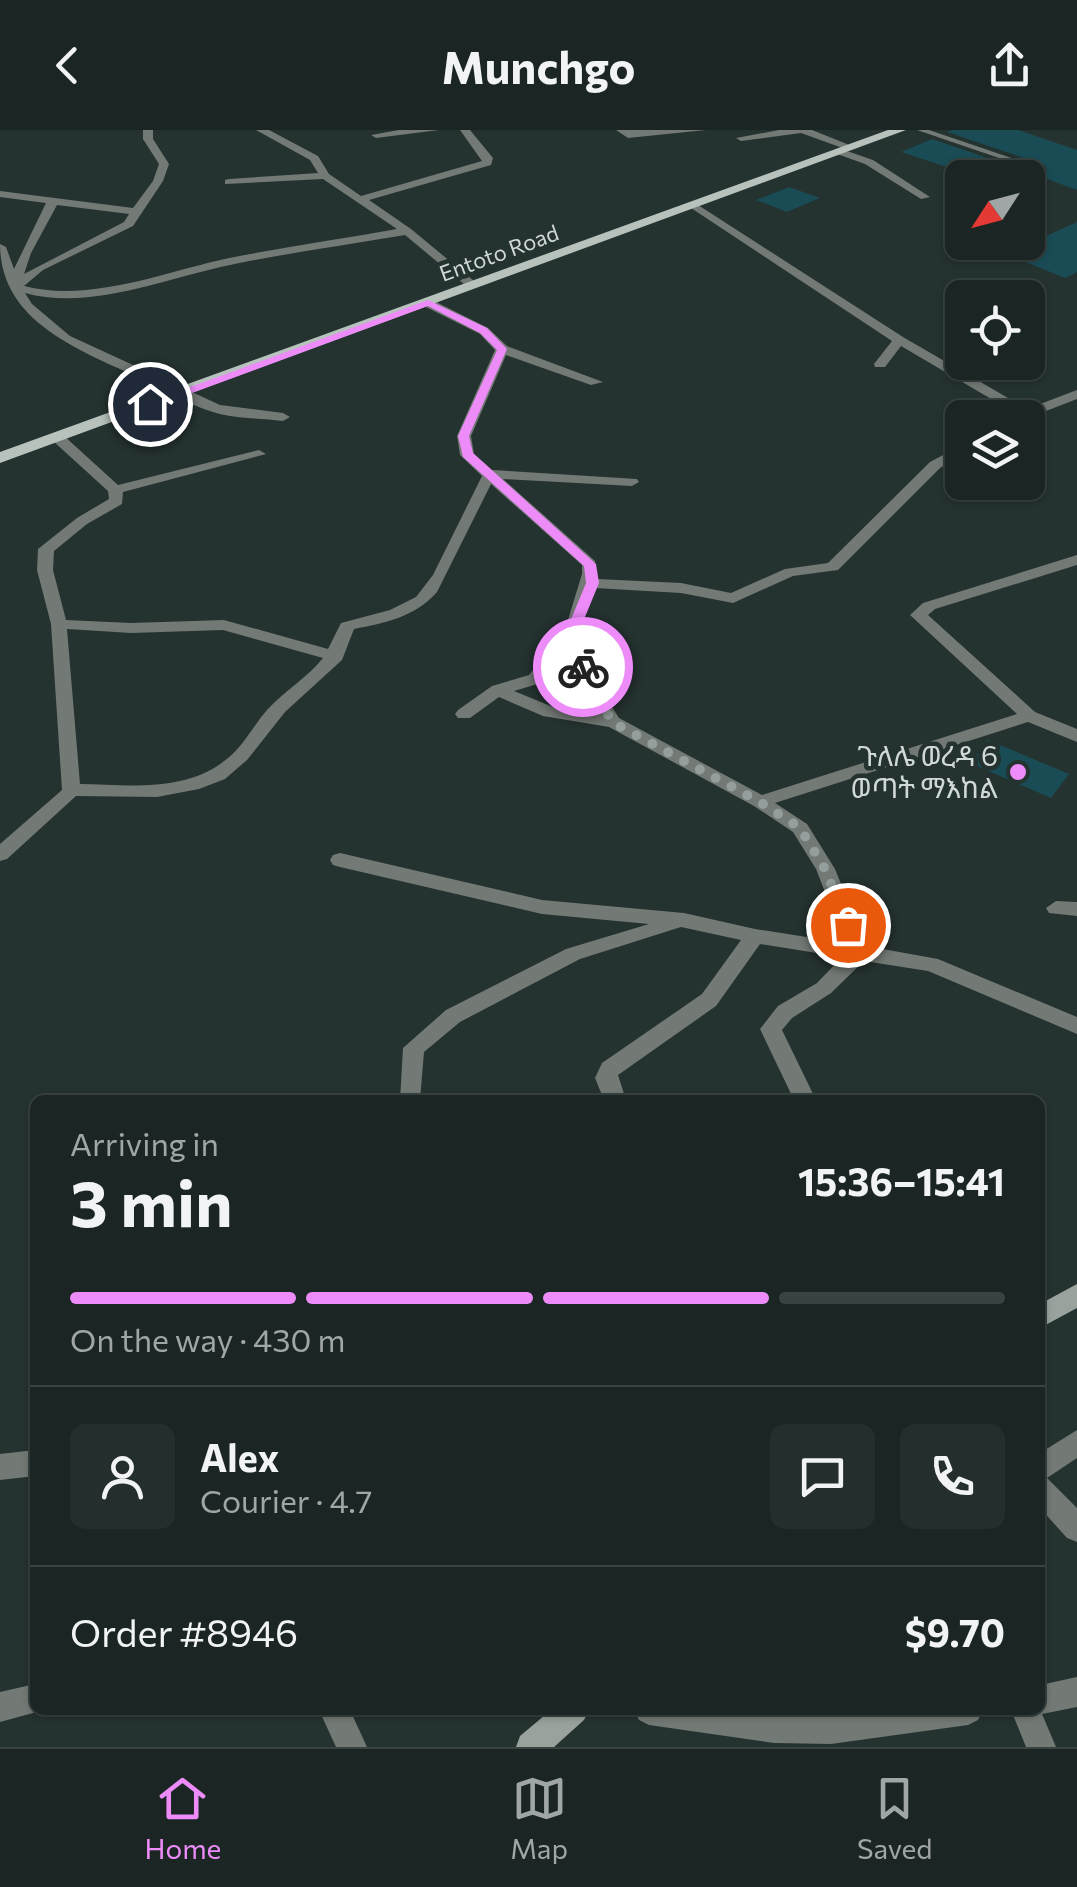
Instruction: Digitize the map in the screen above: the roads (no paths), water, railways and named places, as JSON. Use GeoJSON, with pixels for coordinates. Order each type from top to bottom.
{"type":"FeatureCollection","features":[{"type":"Feature","properties":{"kind":"main road","name":"Entoto Road"},"geometry":{"type":"LineString","coordinates":[[0,458],[900,130]]}},
{"type":"Feature","properties":{"kind":"street"},"geometry":{"type":"LineString","coordinates":[[14,287],[39,268],[129,224],[134,211],[162,176],[164,164],[148,139],[148,130]]}},
{"type":"Feature","properties":{"kind":"street"},"geometry":{"type":"LineString","coordinates":[[261,130],[314,158],[324,176],[407,231],[474,286]]}},
{"type":"Feature","properties":{"kind":"street"},"geometry":{"type":"LineString","coordinates":[[376,135],[434,130]]}},
{"type":"Feature","properties":{"kind":"street"},"geometry":{"type":"LineString","coordinates":[[358,200],[487,163],[488,158],[464,130]]}},
{"type":"Feature","properties":{"kind":"street"},"geometry":{"type":"LineString","coordinates":[[621,130],[628,134],[702,130]]}},
{"type":"Feature","properties":{"kind":"street"},"geometry":{"type":"LineString","coordinates":[[742,138],[802,130],[869,162],[925,197]]}},
{"type":"Feature","properties":{"kind":"street"},"geometry":{"type":"LineString","coordinates":[[229,182],[324,176]]}},
{"type":"Feature","properties":{"kind":"street"},"geometry":{"type":"LineString","coordinates":[[0,194],[134,211]]}},
{"type":"Feature","properties":{"kind":"street"},"geometry":{"type":"LineString","coordinates":[[14,287],[25,253],[54,198]]}},
{"type":"Feature","properties":{"kind":"street"},"geometry":{"type":"LineString","coordinates":[[695,206],[996,400]]}},
{"type":"Feature","properties":{"kind":"street"},"geometry":{"type":"LineString","coordinates":[[14,287],[39,294],[102,289],[245,258],[407,231]]}},
{"type":"Feature","properties":{"kind":"street"},"geometry":{"type":"LineString","coordinates":[[0,246],[14,287],[27,306],[66,339],[180,394],[225,411],[250,410],[283,417]]}},
{"type":"Feature","properties":{"kind":"street"},"geometry":{"type":"LineString","coordinates":[[428,302],[484,330],[502,349],[596,382]]}},
{"type":"Feature","properties":{"kind":"street"},"geometry":{"type":"LineString","coordinates":[[880,364],[899,340]]}},
{"type":"Feature","properties":{"kind":"street"},"geometry":{"type":"LineString","coordinates":[[464,714],[498,690],[535,679],[572,634],[592,583],[590,564],[468,455],[464,436],[502,349]]}},
{"type":"Feature","properties":{"kind":"street"},"geometry":{"type":"LineString","coordinates":[[1045,406],[1077,394]]}},
{"type":"Feature","properties":{"kind":"street"},"geometry":{"type":"LineString","coordinates":[[58,438],[114,490],[117,501],[82,520],[46,550],[45,570],[59,624],[71,790]]}},
{"type":"Feature","properties":{"kind":"street"},"geometry":{"type":"LineString","coordinates":[[114,490],[259,454]]}},
{"type":"Feature","properties":{"kind":"street"},"geometry":{"type":"LineString","coordinates":[[592,583],[691,590],[732,598],[790,572],[833,567],[945,459]]}},
{"type":"Feature","properties":{"kind":"street"},"geometry":{"type":"LineString","coordinates":[[490,474],[632,482]]}},
{"type":"Feature","properties":{"kind":"street"},"geometry":{"type":"LineString","coordinates":[[0,854],[71,790],[150,791],[201,784],[220,775],[243,754],[276,710],[336,656],[346,626],[378,619],[422,600],[440,573],[474,496],[490,474]]}},
{"type":"Feature","properties":{"kind":"street"},"geometry":{"type":"LineString","coordinates":[[1077,560],[929,606],[918,614],[1029,716],[1077,736]]}},
{"type":"Feature","properties":{"kind":"street"},"geometry":{"type":"LineString","coordinates":[[59,624],[131,628],[224,625],[336,656]]}},
{"type":"Feature","properties":{"kind":"street"},"geometry":{"type":"LineString","coordinates":[[572,634],[584,669],[612,722]]}},
{"type":"Feature","properties":{"kind":"street"},"geometry":{"type":"LineString","coordinates":[[498,690],[549,712],[612,722],[760,802],[800,828],[825,869],[858,953]]}},
{"type":"Feature","properties":{"kind":"street"},"geometry":{"type":"LineString","coordinates":[[760,802],[1029,716]]}},
{"type":"Feature","properties":{"kind":"street"},"geometry":{"type":"LineString","coordinates":[[340,860],[542,907],[684,920],[756,936],[931,964],[1077,1026]]}},
{"type":"Feature","properties":{"kind":"street"},"geometry":{"type":"LineString","coordinates":[[410,1095],[414,1048],[438,1026],[573,954],[684,920]]}},
{"type":"Feature","properties":{"kind":"street"},"geometry":{"type":"LineString","coordinates":[[613,1095],[606,1078],[610,1069],[709,1000],[756,936]]}},
{"type":"Feature","properties":{"kind":"street"},"geometry":{"type":"LineString","coordinates":[[802,1095],[770,1030],[785,1012],[824,988],[858,953]]}},
{"type":"Feature","properties":{"kind":"street"},"geometry":{"type":"LineString","coordinates":[[1045,1313],[1077,1295]]}},
{"type":"Feature","properties":{"kind":"street"},"geometry":{"type":"LineString","coordinates":[[1045,1465],[1077,1443]]}},
{"type":"Feature","properties":{"kind":"street"},"geometry":{"type":"LineString","coordinates":[[0,1466],[30,1463]]}},
{"type":"Feature","properties":{"kind":"street"},"geometry":{"type":"LineString","coordinates":[[1045,1493],[1077,1528]]}},
{"type":"Feature","properties":{"kind":"street"},"geometry":{"type":"LineString","coordinates":[[1045,1699],[1077,1692]]}},
{"type":"Feature","properties":{"kind":"street"},"geometry":{"type":"LineString","coordinates":[[0,1706],[30,1699]]}},
{"type":"Feature","properties":{"kind":"street"},"geometry":{"type":"LineString","coordinates":[[336,1715],[352,1747]]}},
{"type":"Feature","properties":{"kind":"street"},"geometry":{"type":"LineString","coordinates":[[531,1747],[568,1715]]}},
{"type":"Feature","properties":{"kind":"street"},"geometry":{"type":"LineString","coordinates":[[684,1715],[774,1728],[832,1728],[930,1715]]}},
{"type":"Feature","properties":{"kind":"street"},"geometry":{"type":"LineString","coordinates":[[1028,1715],[1041,1747]]}},
{"type":"Feature","properties":{"kind":"lane"},"geometry":{"type":"LineString","coordinates":[[921,130],[1013,160]]}},
{"type":"Feature","properties":{"kind":"place","name":"ጉለሌ ወረዳ 6 ወጣት ማእከል"},"geometry":{"type":"Point","coordinates":[1018,772]}}]}
